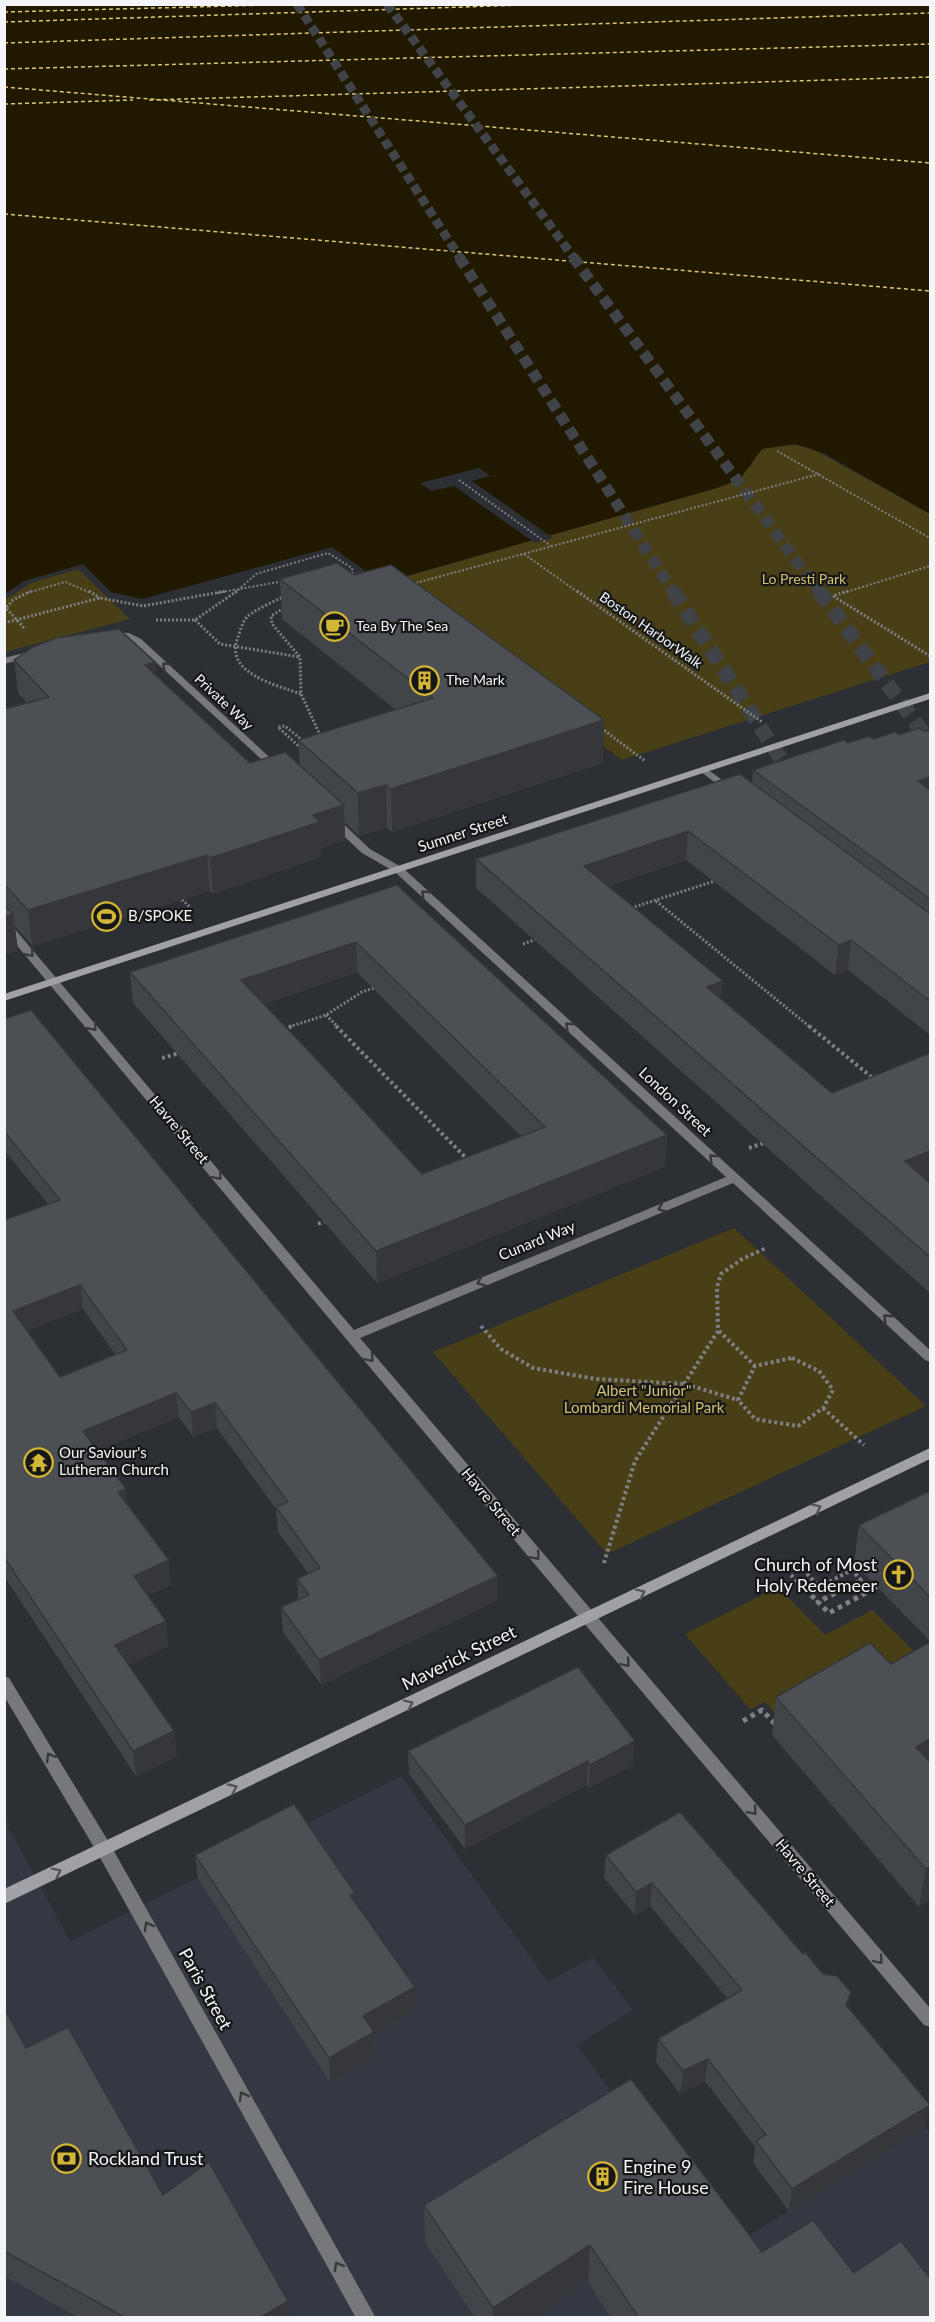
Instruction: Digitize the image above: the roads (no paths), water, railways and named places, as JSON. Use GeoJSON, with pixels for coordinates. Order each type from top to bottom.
{"type":"FeatureCollection","features":[{"type":"Feature","properties":{"kind":"street","name":"Private Way"},"geometry":{"type":"LineString","coordinates":[[95,637],[129,636],[138,641],[287,779]]}},
{"type":"Feature","properties":{"kind":"street"},"geometry":{"type":"LineString","coordinates":[[4,661],[45,650]]}},
{"type":"Feature","properties":{"kind":"street","name":"Sumner Street"},"geometry":{"type":"LineString","coordinates":[[4,998],[930,696]]}},
{"type":"Feature","properties":{"kind":"street"},"geometry":{"type":"LineString","coordinates":[[704,770],[744,800]]}},
{"type":"Feature","properties":{"kind":"street"},"geometry":{"type":"LineString","coordinates":[[322,811],[366,851],[399,870]]}},
{"type":"Feature","properties":{"kind":"street","name":"London Street"},"geometry":{"type":"LineString","coordinates":[[399,870],[930,1357]]}},
{"type":"Feature","properties":{"kind":"street","name":"Havre Street"},"geometry":{"type":"LineString","coordinates":[[4,923],[588,1618],[930,2020]]}},
{"type":"Feature","properties":{"kind":"street","name":"Cunard Way"},"geometry":{"type":"LineString","coordinates":[[352,1336],[735,1178]]}},
{"type":"Feature","properties":{"kind":"street","name":"Maverick Street"},"geometry":{"type":"LineString","coordinates":[[4,1897],[930,1453]]}},
{"type":"Feature","properties":{"kind":"street","name":"Paris Street"},"geometry":{"type":"LineString","coordinates":[[4,1682],[104,1849],[367,2318]]}},
{"type":"Feature","properties":{"kind":"tunnel"},"geometry":{"type":"LineString","coordinates":[[297,4],[460,258]]}},
{"type":"Feature","properties":{"kind":"tunnel"},"geometry":{"type":"LineString","coordinates":[[387,4],[574,258]]}},
{"type":"Feature","properties":{"kind":"tunnel"},"geometry":{"type":"LineString","coordinates":[[459,257],[674,593]]}},
{"type":"Feature","properties":{"kind":"tunnel"},"geometry":{"type":"LineString","coordinates":[[573,257],[820,593]]}},
{"type":"Feature","properties":{"kind":"tunnel"},"geometry":{"type":"LineString","coordinates":[[673,591],[795,781]]}},
{"type":"Feature","properties":{"kind":"tunnel"},"geometry":{"type":"LineString","coordinates":[[819,591],[930,742]]}},
{"type":"Feature","properties":{"kind":"place","name":"Tea By The Sea"},"geometry":{"type":"Point","coordinates":[335,626]}},
{"type":"Feature","properties":{"kind":"place","name":"The Mark"},"geometry":{"type":"Point","coordinates":[425,680]}},
{"type":"Feature","properties":{"kind":"place","name":"B/SPOKE"},"geometry":{"type":"Point","coordinates":[107,916]}},
{"type":"Feature","properties":{"kind":"place","name":"Our Saviour's Lutheran Church"},"geometry":{"type":"Point","coordinates":[38,1462]}},
{"type":"Feature","properties":{"kind":"place","name":"Church of Most Holy Redemeer"},"geometry":{"type":"Point","coordinates":[898,1575]}},
{"type":"Feature","properties":{"kind":"place","name":"Rockland Trust"},"geometry":{"type":"Point","coordinates":[67,2159]}},
{"type":"Feature","properties":{"kind":"place","name":"Engine 9 Fire House"},"geometry":{"type":"Point","coordinates":[602,2177]}},
{"type":"Feature","properties":{"kind":"park label","name":"Lo Presti Park"},"geometry":{"type":"Point","coordinates":[804,579]}},
{"type":"Feature","properties":{"kind":"park label","name":"Albert \"Junior\" Lombardi Memorial Park"},"geometry":{"type":"Point","coordinates":[644,1400]}}]}
